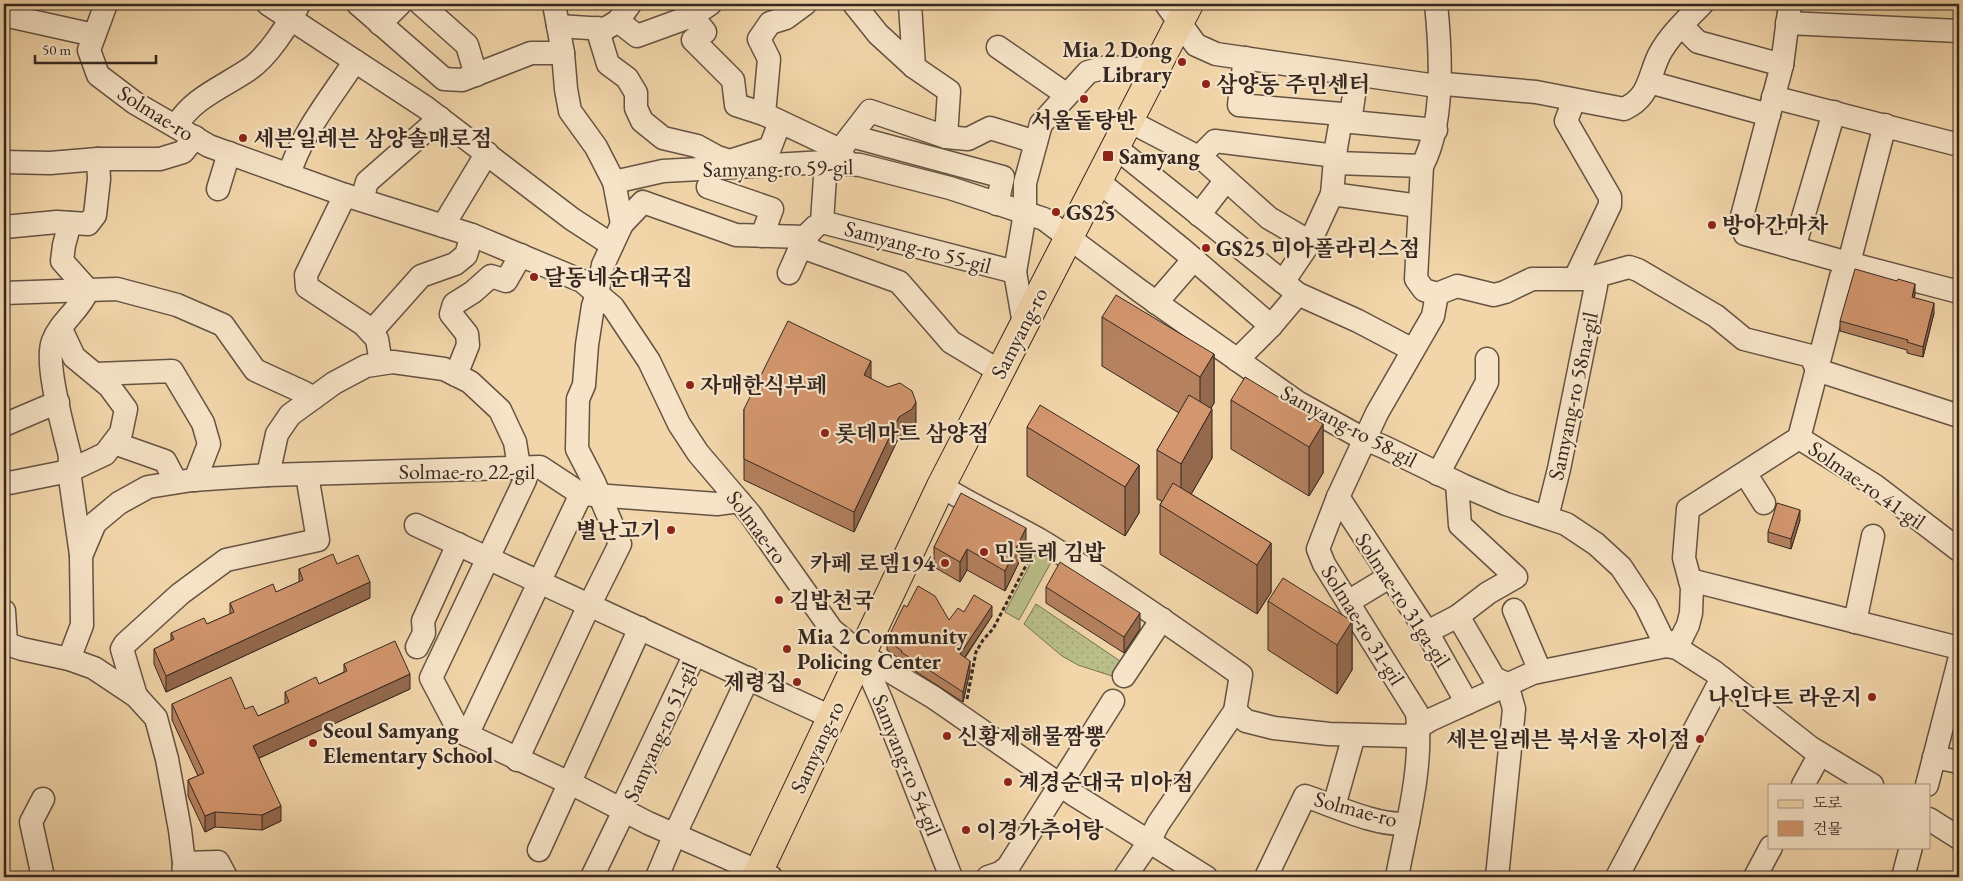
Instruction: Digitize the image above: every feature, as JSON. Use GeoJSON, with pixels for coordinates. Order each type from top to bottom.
{"type":"FeatureCollection","features":[{"type":"Feature","properties":{"kind":"main road","name":"Samyang-ro"},"geometry":{"type":"LineString","coordinates":[[762,876],[831,717],[941,486],[1155,70],[1178,10]]}},
{"type":"Feature","properties":{"kind":"street","name":"Solmae-ro"},"geometry":{"type":"LineString","coordinates":[[106,4],[90,50],[98,74],[135,102],[209,146],[354,197],[472,235],[582,281],[614,307],[649,361],[679,424],[698,453],[750,514],[832,630],[861,654],[933,697],[1060,786],[1206,877]]}},
{"type":"Feature","properties":{"kind":"street"},"geometry":{"type":"LineString","coordinates":[[268,4],[295,11],[354,61],[440,118],[572,219],[612,245]]}},
{"type":"Feature","properties":{"kind":"street"},"geometry":{"type":"LineString","coordinates":[[358,4],[444,79],[462,80],[531,53],[563,53]]}},
{"type":"Feature","properties":{"kind":"street"},"geometry":{"type":"LineString","coordinates":[[380,24],[400,4]]}},
{"type":"Feature","properties":{"kind":"street"},"geometry":{"type":"LineString","coordinates":[[421,4],[467,45],[476,75]]}},
{"type":"Feature","properties":{"kind":"street"},"geometry":{"type":"LineString","coordinates":[[466,735],[540,582],[590,494],[594,482],[577,450],[578,399],[584,385],[586,345],[593,306],[598,294],[604,265],[622,224],[614,182],[596,147],[570,110],[563,53],[554,4]]}},
{"type":"Feature","properties":{"kind":"street"},"geometry":{"type":"LineString","coordinates":[[596,28],[608,64],[627,78],[636,93],[636,108],[642,121],[663,138],[697,146],[717,158],[730,161],[770,148],[772,118],[769,59],[759,39],[770,23],[786,18],[806,4],[812,8],[817,4]]}},
{"type":"Feature","properties":{"kind":"street"},"geometry":{"type":"LineString","coordinates":[[854,4],[878,34],[914,67],[949,91],[946,137]]}},
{"type":"Feature","properties":{"kind":"street"},"geometry":{"type":"LineString","coordinates":[[910,4],[914,67]]}},
{"type":"Feature","properties":{"kind":"street"},"geometry":{"type":"LineString","coordinates":[[1436,4],[1439,85],[1436,130],[1422,166],[1419,206],[1416,279],[1424,290],[1437,294],[1457,286],[1494,294],[1505,292],[1532,279],[1586,279],[1629,267],[1638,270],[1716,316],[1744,338],[1811,356],[1817,370],[1959,416]]}},
{"type":"Feature","properties":{"kind":"street"},"geometry":{"type":"LineString","coordinates":[[1178,10],[1196,45],[1216,54],[1430,85],[1536,92],[1624,109],[1634,105],[1646,92],[1660,55],[1702,4]]}},
{"type":"Feature","properties":{"kind":"street"},"geometry":{"type":"LineString","coordinates":[[558,26],[604,29],[624,12],[637,36],[701,10],[705,32],[693,40],[733,80],[736,105],[772,118],[841,153],[870,111],[946,137],[968,139],[990,128],[1036,142]]}},
{"type":"Feature","properties":{"kind":"street"},"geometry":{"type":"LineString","coordinates":[[4,162],[50,163],[98,159],[160,159],[182,152],[185,132],[183,114],[199,100],[249,69],[270,48],[295,11]]}},
{"type":"Feature","properties":{"kind":"street"},"geometry":{"type":"LineString","coordinates":[[1959,31],[1789,13],[1782,65],[1741,220],[1745,234],[1959,292]]}},
{"type":"Feature","properties":{"kind":"street"},"geometry":{"type":"LineString","coordinates":[[4,15],[94,35]]}},
{"type":"Feature","properties":{"kind":"street"},"geometry":{"type":"LineString","coordinates":[[1682,26],[1698,42],[1782,65]]}},
{"type":"Feature","properties":{"kind":"street"},"geometry":{"type":"LineString","coordinates":[[998,47],[1068,95]]}},
{"type":"Feature","properties":{"kind":"street"},"geometry":{"type":"LineString","coordinates":[[1245,58],[1239,105],[1436,130]]}},
{"type":"Feature","properties":{"kind":"street"},"geometry":{"type":"LineString","coordinates":[[402,92],[420,60]]}},
{"type":"Feature","properties":{"kind":"street"},"geometry":{"type":"LineString","coordinates":[[289,175],[294,157],[306,132],[354,61]]}},
{"type":"Feature","properties":{"kind":"street"},"geometry":{"type":"LineString","coordinates":[[1024,324],[1015,272],[1025,213],[1025,183],[1041,124],[1088,72],[1108,67],[1155,70]]}},
{"type":"Feature","properties":{"kind":"street"},"geometry":{"type":"LineString","coordinates":[[1342,118],[1351,115],[1357,75]]}},
{"type":"Feature","properties":{"kind":"street"},"geometry":{"type":"LineString","coordinates":[[1649,82],[1771,106],[1834,112],[1959,144]]}},
{"type":"Feature","properties":{"kind":"street"},"geometry":{"type":"LineString","coordinates":[[1574,100],[1566,121],[1610,197],[1610,205],[1578,272],[1586,279]]}},
{"type":"Feature","properties":{"kind":"street"},"geometry":{"type":"LineString","coordinates":[[1794,248],[1834,112]]}},
{"type":"Feature","properties":{"kind":"street"},"geometry":{"type":"LineString","coordinates":[[382,363],[376,339],[370,332],[356,319],[308,287],[306,275],[354,197],[367,182],[440,118]]}},
{"type":"Feature","properties":{"kind":"street"},"geometry":{"type":"LineString","coordinates":[[1237,360],[1271,326],[1332,194],[1342,118]]}},
{"type":"Feature","properties":{"kind":"street"},"geometry":{"type":"LineString","coordinates":[[1129,121],[1204,160],[1269,218],[1310,242]]}},
{"type":"Feature","properties":{"kind":"street"},"geometry":{"type":"LineString","coordinates":[[1235,711],[1246,721],[1274,728],[1354,735],[1410,736],[1418,727],[1507,684],[1540,671],[1666,646],[1681,639],[1688,625],[1692,597],[1692,588],[1684,558],[1688,509],[1799,438],[1841,277],[1851,255],[1885,125]]}},
{"type":"Feature","properties":{"kind":"street"},"geometry":{"type":"LineString","coordinates":[[1199,158],[1216,141],[1336,160],[1422,166]]}},
{"type":"Feature","properties":{"kind":"street"},"geometry":{"type":"LineString","coordinates":[[1115,147],[1290,288],[1413,350]]}},
{"type":"Feature","properties":{"kind":"street"},"geometry":{"type":"LineString","coordinates":[[218,189],[229,153]]}},
{"type":"Feature","properties":{"kind":"street"},"geometry":{"type":"LineString","coordinates":[[442,226],[487,153]]}},
{"type":"Feature","properties":{"kind":"street","name":"Samyang-ro 59-gil"},"geometry":{"type":"LineString","coordinates":[[614,182],[663,172],[709,177],[841,153],[860,165],[950,188],[1044,219],[1068,238]]}},
{"type":"Feature","properties":{"kind":"street","name":"Samyang-ro 55-gil"},"geometry":{"type":"LineString","coordinates":[[841,153],[813,229],[810,250],[899,282],[951,342],[999,371]]}},
{"type":"Feature","properties":{"kind":"street"},"geometry":{"type":"LineString","coordinates":[[4,226],[22,224],[88,224],[95,215],[99,179],[98,159]]}},
{"type":"Feature","properties":{"kind":"street"},"geometry":{"type":"LineString","coordinates":[[701,222],[709,177],[772,209],[762,236]]}},
{"type":"Feature","properties":{"kind":"street"},"geometry":{"type":"LineString","coordinates":[[1199,215],[1226,180]]}},
{"type":"Feature","properties":{"kind":"street"},"geometry":{"type":"LineString","coordinates":[[1098,181],[1194,259],[1271,326]]}},
{"type":"Feature","properties":{"kind":"street"},"geometry":{"type":"LineString","coordinates":[[1332,194],[1419,206]]}},
{"type":"Feature","properties":{"kind":"street","name":"Samyang-ro 55-gil"},"geometry":{"type":"LineString","coordinates":[[622,224],[643,202],[736,235],[762,236],[813,229],[1015,272]]}},
{"type":"Feature","properties":{"kind":"street"},"geometry":{"type":"LineString","coordinates":[[70,223],[62,261],[88,290]]}},
{"type":"Feature","properties":{"kind":"street"},"geometry":{"type":"LineString","coordinates":[[789,273],[813,229]]}},
{"type":"Feature","properties":{"kind":"street"},"geometry":{"type":"LineString","coordinates":[[370,332],[421,276],[455,264],[466,254],[472,235]]}},
{"type":"Feature","properties":{"kind":"street","name":"Samyang-ro 58-gil"},"geometry":{"type":"LineString","coordinates":[[1068,238],[1156,303],[1297,402],[1364,438],[1447,478],[1506,504],[1566,524],[1596,544],[1621,567],[1646,605],[1666,646]]}},
{"type":"Feature","properties":{"kind":"street"},"geometry":{"type":"LineString","coordinates":[[456,375],[468,345],[467,334],[452,314],[454,304],[473,292],[491,276],[506,281],[521,255]]}},
{"type":"Feature","properties":{"kind":"street"},"geometry":{"type":"LineString","coordinates":[[1156,303],[1194,259]]}},
{"type":"Feature","properties":{"kind":"street","name":"Samyang-ro 58na-gil"},"geometry":{"type":"LineString","coordinates":[[1547,518],[1559,469],[1596,286],[1586,279]]}},
{"type":"Feature","properties":{"kind":"street"},"geometry":{"type":"LineString","coordinates":[[4,293],[117,289],[168,302],[224,325],[255,370],[286,374],[312,398]]}},
{"type":"Feature","properties":{"kind":"street"},"geometry":{"type":"LineString","coordinates":[[81,556],[70,471],[70,456],[50,365],[52,342],[83,301],[88,290]]}},
{"type":"Feature","properties":{"kind":"street","name":"Solmae-ro 31-gil"},"geometry":{"type":"LineString","coordinates":[[1397,877],[1408,823],[1419,741],[1417,713],[1324,564],[1318,549],[1364,438],[1433,316],[1437,294]]}},
{"type":"Feature","properties":{"kind":"street"},"geometry":{"type":"LineString","coordinates":[[4,484],[70,471],[105,454],[121,433],[126,409],[110,386],[74,357],[61,329]]}},
{"type":"Feature","properties":{"kind":"street","name":"Samyang-ro 58-gil"},"geometry":{"type":"LineString","coordinates":[[1447,478],[1487,382],[1487,359]]}},
{"type":"Feature","properties":{"kind":"street"},"geometry":{"type":"LineString","coordinates":[[268,475],[277,434],[290,415],[312,398],[366,366],[393,362],[444,369],[470,382],[500,410],[515,442],[519,467],[525,480],[487,558]]}},
{"type":"Feature","properties":{"kind":"street"},"geometry":{"type":"LineString","coordinates":[[96,374],[172,371],[203,423],[209,444],[186,481],[165,462],[114,443]]}},
{"type":"Feature","properties":{"kind":"street"},"geometry":{"type":"LineString","coordinates":[[4,425],[58,402]]}},
{"type":"Feature","properties":{"kind":"street","name":"Solmae-ro 41-gil"},"geometry":{"type":"LineString","coordinates":[[1799,438],[1874,485],[1959,550]]}},
{"type":"Feature","properties":{"kind":"street","name":"Solmae-ro 22-gil"},"geometry":{"type":"LineString","coordinates":[[69,659],[82,625],[81,556],[95,523],[119,503],[148,487],[186,481],[268,475],[540,467],[590,494],[717,504],[739,501]]}},
{"type":"Feature","properties":{"kind":"street"},"geometry":{"type":"LineString","coordinates":[[1745,473],[1764,503]]}},
{"type":"Feature","properties":{"kind":"street"},"geometry":{"type":"LineString","coordinates":[[136,696],[122,649],[125,644],[180,594],[226,560],[318,540],[307,475]]}},
{"type":"Feature","properties":{"kind":"street"},"geometry":{"type":"LineString","coordinates":[[1426,632],[1458,616],[1488,593],[1516,578],[1460,526],[1447,478]]}},
{"type":"Feature","properties":{"kind":"street"},"geometry":{"type":"LineString","coordinates":[[941,486],[966,502],[1039,540],[1162,619],[1241,674],[1235,711],[1158,824],[1149,842],[1125,877]]}},
{"type":"Feature","properties":{"kind":"street"},"geometry":{"type":"LineString","coordinates":[[517,760],[620,544],[590,494]]}},
{"type":"Feature","properties":{"kind":"street","name":"Solmae-ro 31ga-gil"},"geometry":{"type":"LineString","coordinates":[[1338,497],[1426,632],[1467,703]]}},
{"type":"Feature","properties":{"kind":"street"},"geometry":{"type":"LineString","coordinates":[[416,525],[831,717]]}},
{"type":"Feature","properties":{"kind":"street","name":"Solmae-ro 41-gil"},"geometry":{"type":"LineString","coordinates":[[1855,622],[1872,536]]}},
{"type":"Feature","properties":{"kind":"street"},"geometry":{"type":"LineString","coordinates":[[417,647],[424,633],[423,621],[458,544]]}},
{"type":"Feature","properties":{"kind":"street","name":"Samyang-ro 51-gil"},"geometry":{"type":"LineString","coordinates":[[487,558],[431,678],[459,732],[762,876]]}},
{"type":"Feature","properties":{"kind":"street"},"geometry":{"type":"LineString","coordinates":[[1348,602],[1389,577]]}},
{"type":"Feature","properties":{"kind":"street"},"geometry":{"type":"LineString","coordinates":[[1690,580],[1959,648]]}},
{"type":"Feature","properties":{"kind":"street"},"geometry":{"type":"LineString","coordinates":[[1514,610],[1540,671]]}},
{"type":"Feature","properties":{"kind":"street"},"geometry":{"type":"LineString","coordinates":[[4,611],[5,643],[22,649],[69,659],[94,668],[136,696],[156,718],[167,759],[184,870],[218,862],[226,877]]}},
{"type":"Feature","properties":{"kind":"street","name":"Solmae-ro 31ga-gil"},"geometry":{"type":"LineString","coordinates":[[1458,616],[1494,678],[1507,684]]}},
{"type":"Feature","properties":{"kind":"street"},"geometry":{"type":"LineString","coordinates":[[1124,676],[1162,619]]}},
{"type":"Feature","properties":{"kind":"street"},"geometry":{"type":"LineString","coordinates":[[539,850],[640,628]]}},
{"type":"Feature","properties":{"kind":"street"},"geometry":{"type":"LineString","coordinates":[[1666,646],[1677,648],[1722,678],[1820,754],[1870,784]]}},
{"type":"Feature","properties":{"kind":"street","name":"Samyang-ro 51-gil"},"geometry":{"type":"LineString","coordinates":[[592,877],[624,811],[625,801],[695,654]]}},
{"type":"Feature","properties":{"kind":"street","name":"Samyang-ro 54-gil"},"geometry":{"type":"LineString","coordinates":[[861,654],[882,702],[951,877]]}},
{"type":"Feature","properties":{"kind":"street"},"geometry":{"type":"LineString","coordinates":[[1927,784],[1934,757],[1951,724],[1959,661]]}},
{"type":"Feature","properties":{"kind":"street"},"geometry":{"type":"LineString","coordinates":[[657,877],[675,834],[748,678]]}},
{"type":"Feature","properties":{"kind":"street"},"geometry":{"type":"LineString","coordinates":[[1617,877],[1722,678]]}},
{"type":"Feature","properties":{"kind":"street"},"geometry":{"type":"LineString","coordinates":[[1497,877],[1514,709],[1507,684]]}},
{"type":"Feature","properties":{"kind":"street"},"geometry":{"type":"LineString","coordinates":[[999,875],[1008,868],[1113,701]]}},
{"type":"Feature","properties":{"kind":"street"},"geometry":{"type":"LineString","coordinates":[[1334,806],[1354,735]]}},
{"type":"Feature","properties":{"kind":"street"},"geometry":{"type":"LineString","coordinates":[[1804,784],[1820,754]]}},
{"type":"Feature","properties":{"kind":"street"},"geometry":{"type":"LineString","coordinates":[[1934,757],[1959,762]]}},
{"type":"Feature","properties":{"kind":"street","name":"Solmae-ro"},"geometry":{"type":"LineString","coordinates":[[1266,877],[1305,796],[1351,813],[1397,825],[1408,823]]}},
{"type":"Feature","properties":{"kind":"street"},"geometry":{"type":"LineString","coordinates":[[42,877],[32,822],[43,799]]}},
{"type":"Feature","properties":{"kind":"street"},"geometry":{"type":"LineString","coordinates":[[1930,820],[1959,838]]}},
{"type":"Feature","properties":{"kind":"street"},"geometry":{"type":"LineString","coordinates":[[1755,877],[1770,848]]}},
{"type":"Feature","properties":{"kind":"street"},"geometry":{"type":"LineString","coordinates":[[1903,877],[1911,848]]}},
{"type":"Feature","properties":{"kind":"path"},"geometry":{"type":"LineString","coordinates":[[963,718],[976,652],[983,640],[993,629],[1039,540]]}},
{"type":"Feature","properties":{"kind":"green space"},"geometry":{"type":"Polygon","coordinates":[[[1039,547],[1054,557],[1019,620],[1005,612],[1039,547]]]}},
{"type":"Feature","properties":{"kind":"green space"},"geometry":{"type":"Polygon","coordinates":[[[1036,604],[1123,663],[1115,677],[1078,665],[1062,656],[1024,624],[1036,604]]]}},
{"type":"Feature","properties":{"kind":"building"},"geometry":{"type":"Polygon","coordinates":[[[1855,269],[1915,284],[1912,297],[1934,303],[1923,347],[1907,342],[1908,340],[1840,321],[1855,269]]]}},
{"type":"Feature","properties":{"kind":"building"},"geometry":{"type":"Polygon","coordinates":[[[1116,295],[1214,354],[1200,377],[1102,317],[1116,295]]]}},
{"type":"Feature","properties":{"kind":"building","name":"롯데마트 삼양점"},"geometry":{"type":"Polygon","coordinates":[[[788,321],[871,361],[864,375],[888,387],[900,383],[912,391],[916,402],[912,409],[899,417],[854,512],[744,459],[744,409],[788,321]]]}},
{"type":"Feature","properties":{"kind":"building"},"geometry":{"type":"Polygon","coordinates":[[[1245,377],[1323,424],[1309,447],[1231,400],[1245,377]]]}},
{"type":"Feature","properties":{"kind":"building"},"geometry":{"type":"Polygon","coordinates":[[[1189,395],[1212,409],[1181,464],[1157,450],[1189,395]]]}},
{"type":"Feature","properties":{"kind":"building"},"geometry":{"type":"Polygon","coordinates":[[[1040,405],[1139,465],[1125,487],[1027,427],[1040,405]]]}},
{"type":"Feature","properties":{"kind":"building"},"geometry":{"type":"Polygon","coordinates":[[[1173,483],[1271,543],[1257,565],[1160,505],[1173,483]]]}},
{"type":"Feature","properties":{"kind":"building"},"geometry":{"type":"Polygon","coordinates":[[[961,493],[1026,528],[1005,571],[967,549],[960,562],[934,547],[961,493]]]}},
{"type":"Feature","properties":{"kind":"building"},"geometry":{"type":"Polygon","coordinates":[[[1777,503],[1800,510],[1791,539],[1768,532],[1777,503]]]}},
{"type":"Feature","properties":{"kind":"building"},"geometry":{"type":"Polygon","coordinates":[[[333,554],[337,564],[358,555],[370,582],[166,676],[154,649],[174,639],[171,633],[204,618],[207,624],[234,612],[230,603],[273,584],[276,592],[303,580],[299,569],[333,554]]]}},
{"type":"Feature","properties":{"kind":"building"},"geometry":{"type":"Polygon","coordinates":[[[1060,562],[1140,613],[1124,637],[1046,587],[1060,562]]]}},
{"type":"Feature","properties":{"kind":"building"},"geometry":{"type":"Polygon","coordinates":[[[1283,578],[1352,621],[1337,645],[1268,601],[1283,578]]]}},
{"type":"Feature","properties":{"kind":"building"},"geometry":{"type":"Polygon","coordinates":[[[918,586],[935,596],[949,620],[958,608],[964,612],[974,595],[992,606],[960,654],[970,661],[963,692],[901,652],[887,640],[904,605],[907,607],[918,586]]]}},
{"type":"Feature","properties":{"kind":"building"},"geometry":{"type":"Polygon","coordinates":[[[395,641],[410,674],[253,746],[281,806],[262,815],[215,812],[205,816],[188,780],[204,773],[172,704],[231,677],[245,709],[253,706],[258,716],[289,702],[285,692],[316,677],[319,684],[347,671],[344,664],[395,641]]]}},
{"type":"Feature","properties":{"kind":"place","name":"Mia 2 Dong Library"},"geometry":{"type":"Point","coordinates":[1182,62]}},
{"type":"Feature","properties":{"kind":"place","name":"삼양동 주민센터"},"geometry":{"type":"Point","coordinates":[1206,84]}},
{"type":"Feature","properties":{"kind":"place","name":"서울돝탕반"},"geometry":{"type":"Point","coordinates":[1084,99]}},
{"type":"Feature","properties":{"kind":"place","name":"세븐일레븐 삼양솔매로점"},"geometry":{"type":"Point","coordinates":[243,138]}},
{"type":"Feature","properties":{"kind":"place","name":"Samyang"},"geometry":{"type":"Point","coordinates":[1108,156]}},
{"type":"Feature","properties":{"kind":"place","name":"GS25"},"geometry":{"type":"Point","coordinates":[1056,212]}},
{"type":"Feature","properties":{"kind":"place","name":"방아간마차"},"geometry":{"type":"Point","coordinates":[1712,225]}},
{"type":"Feature","properties":{"kind":"place","name":"GS25 미아폴라리스점"},"geometry":{"type":"Point","coordinates":[1206,248]}},
{"type":"Feature","properties":{"kind":"place","name":"달동네순대국집"},"geometry":{"type":"Point","coordinates":[534,277]}},
{"type":"Feature","properties":{"kind":"place","name":"자매한식부페"},"geometry":{"type":"Point","coordinates":[690,385]}},
{"type":"Feature","properties":{"kind":"place","name":"롯데마트 삼양점"},"geometry":{"type":"Point","coordinates":[825,433]}},
{"type":"Feature","properties":{"kind":"place","name":"별난고기"},"geometry":{"type":"Point","coordinates":[671,530]}},
{"type":"Feature","properties":{"kind":"place","name":"민들레 김밥"},"geometry":{"type":"Point","coordinates":[984,552]}},
{"type":"Feature","properties":{"kind":"place","name":"카페 로뎀194"},"geometry":{"type":"Point","coordinates":[945,563]}},
{"type":"Feature","properties":{"kind":"place","name":"김밥천국"},"geometry":{"type":"Point","coordinates":[779,600]}},
{"type":"Feature","properties":{"kind":"place","name":"Mia 2 Community Policing Center"},"geometry":{"type":"Point","coordinates":[787,649]}},
{"type":"Feature","properties":{"kind":"place","name":"제령집"},"geometry":{"type":"Point","coordinates":[797,682]}},
{"type":"Feature","properties":{"kind":"place","name":"나인다트 라운지"},"geometry":{"type":"Point","coordinates":[1872,697]}},
{"type":"Feature","properties":{"kind":"place","name":"신황제해물짬뽕"},"geometry":{"type":"Point","coordinates":[947,736]}},
{"type":"Feature","properties":{"kind":"place","name":"세븐일레븐 북서울 자이점"},"geometry":{"type":"Point","coordinates":[1700,739]}},
{"type":"Feature","properties":{"kind":"place","name":"Seoul Samyang Elementary School"},"geometry":{"type":"Point","coordinates":[313,743]}},
{"type":"Feature","properties":{"kind":"place","name":"계경순대국 미아점"},"geometry":{"type":"Point","coordinates":[1008,782]}},
{"type":"Feature","properties":{"kind":"place","name":"이경가추어탕"},"geometry":{"type":"Point","coordinates":[966,830]}}]}
